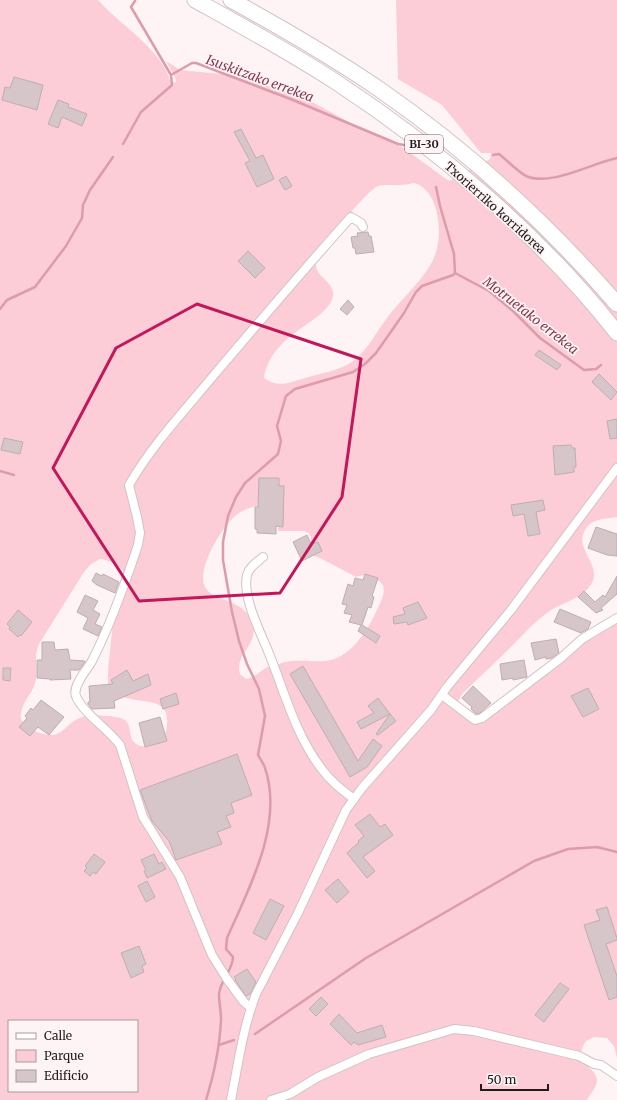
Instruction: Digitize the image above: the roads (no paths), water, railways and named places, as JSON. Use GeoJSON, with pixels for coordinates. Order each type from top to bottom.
{"type":"FeatureCollection","features":[{"type":"Feature","properties":{"kind":"highway","name":"Txorierriko korridorea"},"geometry":{"type":"LineString","coordinates":[[195,0],[336,82],[388,117],[439,157],[493,203],[533,240],[617,333]]}},
{"type":"Feature","properties":{"kind":"highway","name":"Txorierriko korridorea"},"geometry":{"type":"LineString","coordinates":[[231,0],[294,35],[345,67],[398,103],[450,143],[505,190],[550,233],[595,278],[617,304]]}},
{"type":"Feature","properties":{"kind":"street"},"geometry":{"type":"LineString","coordinates":[[251,1008],[244,1002],[227,979],[212,955],[180,876],[143,817],[120,745],[115,738],[82,707],[75,694],[76,685],[87,670],[103,638],[138,545],[140,533],[129,485],[135,474],[172,425],[294,280],[351,217],[363,226]]}},
{"type":"Feature","properties":{"kind":"street"},"geometry":{"type":"LineString","coordinates":[[231,1100],[251,1008],[256,994],[298,913],[346,810],[362,788],[431,710],[442,694],[511,610],[617,468]]}},
{"type":"Feature","properties":{"kind":"street"},"geometry":{"type":"LineString","coordinates":[[263,557],[254,564],[247,574],[247,589],[255,622],[310,753],[333,783],[354,799]]}},
{"type":"Feature","properties":{"kind":"street"},"geometry":{"type":"LineString","coordinates":[[442,694],[474,720],[482,718],[561,658],[582,639],[617,618]]}},
{"type":"Feature","properties":{"kind":"street"},"geometry":{"type":"LineString","coordinates":[[270,1100],[290,1094],[318,1077],[370,1054],[454,1029],[474,1030],[579,1056],[594,1064],[601,1065],[617,1076]]}},
{"type":"Feature","properties":{"kind":"waterway"},"geometry":{"type":"LineString","coordinates":[[135,1],[131,7],[171,75]]}},
{"type":"Feature","properties":{"kind":"waterway","name":"Isuskitzako errekea"},"geometry":{"type":"LineString","coordinates":[[123,144],[141,112],[172,85],[171,75],[192,63],[196,63],[293,100],[398,144],[404,145]]}},
{"type":"Feature","properties":{"kind":"waterway"},"geometry":{"type":"LineString","coordinates":[[493,155],[499,154],[523,174],[536,179],[547,179],[571,173],[617,158]]}},
{"type":"Feature","properties":{"kind":"waterway","name":"Isuskitzako errekea"},"geometry":{"type":"LineString","coordinates":[[0,309],[7,300],[35,287],[66,246],[82,218],[83,205],[90,190],[113,157]]}},
{"type":"Feature","properties":{"kind":"waterway"},"geometry":{"type":"LineString","coordinates":[[436,187],[454,254],[455,273]]}},
{"type":"Feature","properties":{"kind":"waterway","name":"Motruetako errekea"},"geometry":{"type":"LineString","coordinates":[[206,1100],[218,1050],[221,1019],[219,994],[231,966],[233,957],[226,949],[227,938],[254,877],[267,833],[270,811],[270,789],[264,766],[258,755],[265,716],[259,689],[247,664],[239,641],[232,612],[223,560],[223,542],[228,516],[236,497],[245,483],[278,454],[281,441],[277,426],[286,396],[295,389],[353,372],[365,364],[376,353],[404,313],[416,292],[422,286],[455,273],[489,291],[514,312],[540,338],[584,370],[596,369],[601,365]]}},
{"type":"Feature","properties":{"kind":"waterway"},"geometry":{"type":"LineString","coordinates":[[0,471],[14,475]]}},
{"type":"Feature","properties":{"kind":"waterway"},"geometry":{"type":"LineString","coordinates":[[255,1034],[366,958],[534,861],[568,849],[597,847],[617,852]]}},
{"type":"Feature","properties":{"kind":"waterway"},"geometry":{"type":"LineString","coordinates":[[219,1045],[234,1040]]}}]}
